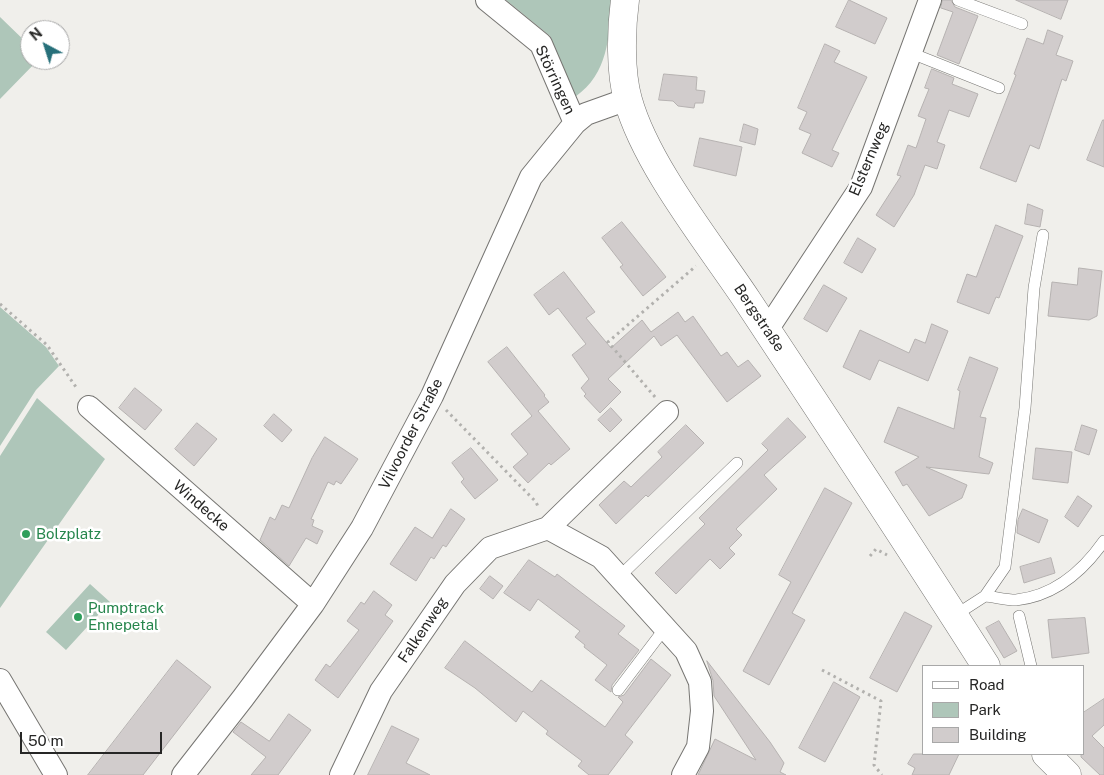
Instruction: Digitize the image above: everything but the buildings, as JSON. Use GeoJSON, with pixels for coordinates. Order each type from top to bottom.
{"type":"FeatureCollection","features":[{"type":"Feature","properties":{"kind":"street","name":"Störringen"},"geometry":{"type":"LineString","coordinates":[[487,0],[541,44],[574,123]]}},
{"type":"Feature","properties":{"kind":"street","name":"Bergstraße"},"geometry":{"type":"LineString","coordinates":[[625,0],[621,31],[628,99],[636,121],[661,171],[985,665]]}},
{"type":"Feature","properties":{"kind":"street","name":"Elsternweg"},"geometry":{"type":"LineString","coordinates":[[767,330],[861,187],[930,0]]}},
{"type":"Feature","properties":{"kind":"street","name":"Vilvoorder Straße"},"geometry":{"type":"LineString","coordinates":[[183,775],[313,604],[362,528],[432,396],[531,177],[574,123],[586,114],[628,99]]}},
{"type":"Feature","properties":{"kind":"street","name":"Windecke"},"geometry":{"type":"LineString","coordinates":[[89,407],[313,604]]}},
{"type":"Feature","properties":{"kind":"street","name":"Falkenweg"},"geometry":{"type":"LineString","coordinates":[[341,775],[381,691],[454,584],[490,548],[548,528],[667,412]]}},
{"type":"Feature","properties":{"kind":"street"},"geometry":{"type":"LineString","coordinates":[[548,528],[601,557],[686,651],[700,682],[702,711],[698,747],[682,775]]}},
{"type":"Feature","properties":{"kind":"street"},"geometry":{"type":"LineString","coordinates":[[0,680],[56,775]]}},
{"type":"Feature","properties":{"kind":"street"},"geometry":{"type":"LineString","coordinates":[[1047,755],[1067,775]]}},
{"type":"Feature","properties":{"kind":"lane"},"geometry":{"type":"LineString","coordinates":[[958,0],[1022,24]]}},
{"type":"Feature","properties":{"kind":"lane"},"geometry":{"type":"LineString","coordinates":[[911,54],[999,88]]}},
{"type":"Feature","properties":{"kind":"lane"},"geometry":{"type":"LineString","coordinates":[[954,616],[985,596],[1005,566],[1025,408],[1034,288],[1043,235]]}},
{"type":"Feature","properties":{"kind":"lane"},"geometry":{"type":"LineString","coordinates":[[619,577],[737,463]]}},
{"type":"Feature","properties":{"kind":"lane"},"geometry":{"type":"LineString","coordinates":[[985,596],[1014,600],[1043,595],[1075,575],[1104,540]]}},
{"type":"Feature","properties":{"kind":"lane"},"geometry":{"type":"LineString","coordinates":[[1018,616],[1034,665]]}},
{"type":"Feature","properties":{"kind":"lane"},"geometry":{"type":"LineString","coordinates":[[618,690],[665,628]]}},
{"type":"Feature","properties":{"kind":"path"},"geometry":{"type":"LineString","coordinates":[[667,412],[608,342],[692,270]]}},
{"type":"Feature","properties":{"kind":"path"},"geometry":{"type":"LineString","coordinates":[[0,304],[48,345],[89,407]]}},
{"type":"Feature","properties":{"kind":"path"},"geometry":{"type":"LineString","coordinates":[[432,396],[536,502],[548,528]]}},
{"type":"Feature","properties":{"kind":"path"},"geometry":{"type":"LineString","coordinates":[[870,556],[876,549]]}},
{"type":"Feature","properties":{"kind":"path"},"geometry":{"type":"LineString","coordinates":[[822,670],[881,701],[874,765],[882,775]]}},
{"type":"Feature","properties":{"kind":"green space"},"geometry":{"type":"Polygon","coordinates":[[[506,0],[613,0],[608,41],[601,66],[586,88],[575,97],[550,36],[506,0]]]}},
{"type":"Feature","properties":{"kind":"green space"},"geometry":{"type":"Polygon","coordinates":[[[0,17],[20,36],[20,70],[28,70],[0,99],[0,17]]]}},
{"type":"Feature","properties":{"kind":"green space"},"geometry":{"type":"Polygon","coordinates":[[[0,307],[46,347],[59,366],[36,390],[0,446],[0,307]]]}},
{"type":"Feature","properties":{"kind":"green space","name":"Bolzplatz"},"geometry":{"type":"Polygon","coordinates":[[[37,398],[105,459],[0,608],[0,456],[37,398]]]}},
{"type":"Feature","properties":{"kind":"green space","name":"Pumptrack Ennepetal"},"geometry":{"type":"Polygon","coordinates":[[[90,584],[110,602],[66,650],[46,632],[90,584]]]}},
{"type":"Feature","properties":{"kind":"place","name":"Bolzplatz"},"geometry":{"type":"Point","coordinates":[26,534]}},
{"type":"Feature","properties":{"kind":"place","name":"Pumptrack Ennepetal"},"geometry":{"type":"Point","coordinates":[78,617]}}]}
